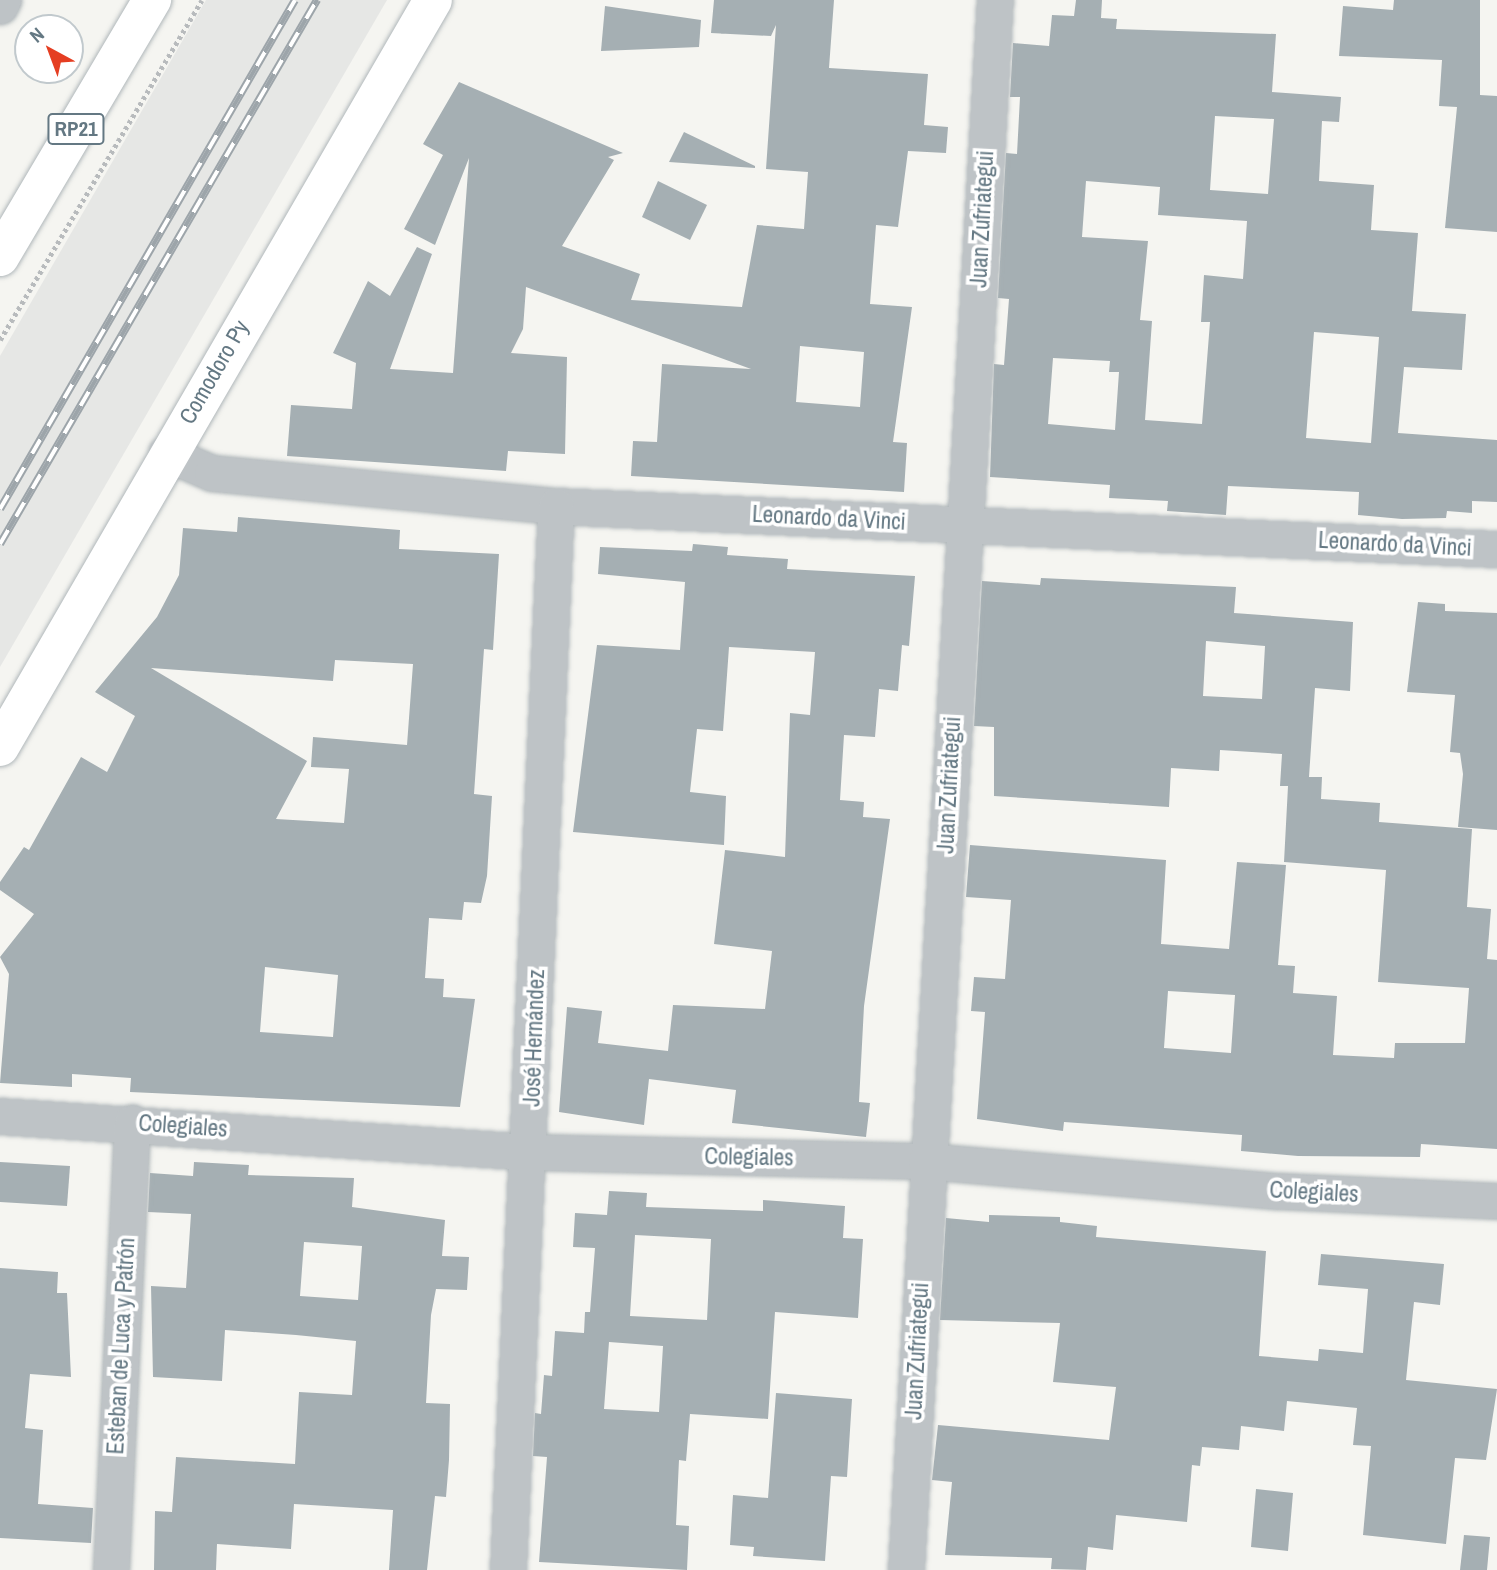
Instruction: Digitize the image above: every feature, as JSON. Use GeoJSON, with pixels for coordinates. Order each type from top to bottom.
{"type":"FeatureCollection","features":[{"type":"Feature","properties":{"kind":"main road","name":"RP21"},"geometry":{"type":"LineString","coordinates":[[0,257],[152,0]]}},
{"type":"Feature","properties":{"kind":"main road","name":"Comodoro Py"},"geometry":{"type":"LineString","coordinates":[[0,747],[166,453],[433,0]]}},
{"type":"Feature","properties":{"kind":"street"},"geometry":{"type":"LineString","coordinates":[[0,6],[3,0]]}},
{"type":"Feature","properties":{"kind":"street","name":"Juan Zufriategui"},"geometry":{"type":"LineString","coordinates":[[906,1570],[926,1161],[995,0]]}},
{"type":"Feature","properties":{"kind":"street","name":"Leonardo da Vinci"},"geometry":{"type":"LineString","coordinates":[[166,453],[212,473],[556,506],[1497,549]]}},
{"type":"Feature","properties":{"kind":"street","name":"José Hernández"},"geometry":{"type":"LineString","coordinates":[[508,1570],[529,1152],[556,506]]}},
{"type":"Feature","properties":{"kind":"street","name":"Colegiales"},"geometry":{"type":"LineString","coordinates":[[0,1116],[132,1122],[529,1152],[926,1161],[1279,1191],[1497,1201]]}},
{"type":"Feature","properties":{"kind":"street","name":"Esteban de Luca y Patrón"},"geometry":{"type":"LineString","coordinates":[[111,1570],[132,1122]]}},
{"type":"Feature","properties":{"kind":"path"},"geometry":{"type":"LineString","coordinates":[[0,340],[202,0]]}},
{"type":"Feature","properties":{"kind":"shaded area"},"geometry":{"type":"Polygon","coordinates":[[[206,0],[387,0],[0,667],[0,356],[206,0]]]}},
{"type":"Feature","properties":{"kind":"building"},"geometry":{"type":"Polygon","coordinates":[[[714,0],[834,0],[829,68],[928,74],[924,125],[948,127],[946,153],[908,151],[898,227],[876,225],[870,304],[912,307],[893,442],[907,443],[904,492],[631,476],[633,441],[657,442],[662,364],[751,369],[526,287],[523,329],[511,353],[567,357],[565,454],[508,451],[506,471],[287,456],[291,405],[352,409],[356,363],[333,353],[368,281],[390,296],[417,247],[432,254],[390,369],[453,373],[469,158],[435,245],[404,229],[443,155],[423,144],[459,82],[623,153],[608,157],[614,160],[562,246],[640,274],[631,300],[742,307],[757,225],[804,229],[808,172],[766,169],[776,25],[771,36],[711,33],[714,0]],[[800,346],[796,402],[860,407],[864,352],[800,346]]]}},
{"type":"Feature","properties":{"kind":"building"},"geometry":{"type":"Polygon","coordinates":[[[1076,0],[1102,0],[1101,18],[1117,19],[1116,29],[1276,34],[1272,92],[1341,97],[1339,122],[1322,121],[1319,181],[1374,185],[1371,230],[1418,233],[1412,311],[1466,314],[1462,370],[1404,367],[1398,433],[1497,440],[1497,502],[1472,501],[1472,513],[1447,511],[1446,518],[1402,519],[1358,515],[1359,492],[1228,486],[1226,515],[1167,511],[1168,501],[1109,498],[1110,485],[990,477],[994,364],[1004,365],[1009,299],[998,298],[1006,153],[1017,154],[1020,97],[1010,97],[1013,43],[1049,46],[1052,15],[1074,16],[1076,0]],[[1215,116],[1210,190],[1268,194],[1274,119],[1215,116]],[[1086,181],[1082,237],[1148,241],[1140,320],[1152,321],[1145,420],[1202,424],[1210,322],[1201,322],[1204,275],[1243,279],[1247,221],[1158,215],[1160,187],[1086,181]],[[1314,332],[1306,438],[1371,443],[1379,337],[1314,332]],[[1053,358],[1048,424],[1115,430],[1119,372],[1109,372],[1110,361],[1053,358]]]}},
{"type":"Feature","properties":{"kind":"building"},"geometry":{"type":"Polygon","coordinates":[[[1394,0],[1480,0],[1480,95],[1497,96],[1497,232],[1445,228],[1457,107],[1439,106],[1442,60],[1339,56],[1343,6],[1393,10],[1394,0]]]}},
{"type":"Feature","properties":{"kind":"building"},"geometry":{"type":"Polygon","coordinates":[[[605,6],[701,20],[699,47],[601,51],[605,6]]]}},
{"type":"Feature","properties":{"kind":"building"},"geometry":{"type":"Polygon","coordinates":[[[684,132],[755,166],[755,168],[669,162],[684,132]]]}},
{"type":"Feature","properties":{"kind":"building"},"geometry":{"type":"Polygon","coordinates":[[[658,181],[707,205],[690,240],[642,217],[658,181]]]}},
{"type":"Feature","properties":{"kind":"building"},"geometry":{"type":"Polygon","coordinates":[[[238,517],[400,530],[399,549],[499,554],[493,650],[484,649],[474,794],[492,796],[487,876],[481,903],[464,902],[462,920],[429,918],[425,978],[444,979],[443,997],[475,999],[460,1107],[130,1092],[131,1078],[72,1074],[72,1087],[0,1083],[9,974],[0,957],[34,914],[0,890],[0,882],[24,847],[29,850],[81,757],[107,772],[135,716],[95,692],[157,617],[179,575],[183,528],[237,532],[238,517]],[[335,660],[333,681],[151,668],[307,761],[276,819],[344,823],[349,769],[311,767],[313,737],[407,745],[413,664],[335,660]],[[265,967],[260,1032],[333,1037],[338,975],[265,967]]]}},
{"type":"Feature","properties":{"kind":"building"},"geometry":{"type":"Polygon","coordinates":[[[693,544],[728,547],[727,555],[788,559],[787,569],[915,576],[909,646],[902,645],[898,691],[879,689],[875,737],[844,735],[840,800],[864,802],[863,817],[890,819],[864,1006],[859,1102],[870,1103],[866,1137],[732,1123],[736,1090],[649,1079],[644,1125],[559,1112],[567,1007],[602,1011],[598,1043],[668,1051],[673,1005],[765,1009],[772,951],[714,944],[725,850],[785,857],[790,713],[810,715],[815,652],[729,647],[723,731],[697,729],[690,792],[726,796],[724,845],[573,832],[597,645],[680,650],[685,582],[598,574],[600,547],[692,551],[693,544]]]}},
{"type":"Feature","properties":{"kind":"building"},"geometry":{"type":"Polygon","coordinates":[[[1041,578],[1236,587],[1234,613],[1353,622],[1350,691],[1315,688],[1309,777],[1322,777],[1321,799],[1380,803],[1379,822],[1472,829],[1467,907],[1491,909],[1487,959],[1497,960],[1497,1149],[1421,1144],[1420,1157],[1298,1156],[1241,1151],[1242,1135],[1064,1122],[1063,1131],[977,1119],[985,1012],[971,1011],[974,977],[1005,979],[1011,900],[966,897],[970,845],[1166,860],[1161,944],[1229,949],[1237,862],[1286,865],[1278,965],[1295,966],[1293,993],[1337,996],[1333,1055],[1394,1058],[1395,1043],[1465,1043],[1469,988],[1378,982],[1386,870],[1284,862],[1288,786],[1280,786],[1282,754],[1220,750],[1219,771],[1171,768],[1169,807],[994,796],[994,727],[974,726],[982,581],[1040,585],[1041,578]],[[1206,641],[1203,696],[1262,699],[1265,646],[1206,641]],[[1168,991],[1164,1048],[1231,1053],[1235,995],[1168,991]]]}},
{"type":"Feature","properties":{"kind":"building"},"geometry":{"type":"Polygon","coordinates":[[[1418,602],[1445,604],[1445,611],[1497,613],[1497,830],[1458,827],[1463,774],[1460,753],[1450,752],[1455,695],[1407,692],[1418,602]]]}},
{"type":"Feature","properties":{"kind":"building"},"geometry":{"type":"Polygon","coordinates":[[[0,1162],[70,1166],[67,1206],[0,1202],[0,1162]]]}},
{"type":"Feature","properties":{"kind":"building"},"geometry":{"type":"Polygon","coordinates":[[[194,1162],[249,1165],[248,1175],[354,1178],[352,1207],[445,1220],[442,1256],[469,1257],[467,1290],[436,1289],[431,1315],[426,1403],[450,1404],[446,1497],[435,1496],[427,1570],[389,1570],[393,1510],[294,1504],[291,1549],[217,1544],[216,1570],[154,1570],[155,1511],[172,1512],[176,1457],[295,1464],[299,1392],[352,1395],[356,1341],[296,1335],[225,1330],[222,1381],[153,1377],[151,1286],[186,1288],[191,1214],[148,1212],[150,1173],[193,1176],[194,1162]],[[304,1242],[300,1296],[358,1300],[362,1246],[304,1242]]]}},
{"type":"Feature","properties":{"kind":"building"},"geometry":{"type":"Polygon","coordinates":[[[609,1191],[647,1193],[646,1207],[763,1211],[763,1200],[845,1206],[843,1238],[863,1239],[858,1318],[775,1312],[768,1419],[690,1414],[686,1461],[679,1460],[676,1525],[689,1526],[687,1570],[539,1562],[547,1457],[533,1456],[535,1413],[541,1414],[544,1375],[552,1376],[555,1331],[584,1333],[585,1312],[590,1312],[595,1248],[573,1247],[575,1213],[607,1215],[609,1191]],[[635,1235],[630,1316],[707,1320],[711,1239],[635,1235]],[[609,1342],[604,1409],[659,1412],[663,1346],[609,1342]]]}},
{"type":"Feature","properties":{"kind":"building"},"geometry":{"type":"Polygon","coordinates":[[[989,1215],[1060,1217],[1060,1222],[1097,1226],[1096,1237],[1266,1251],[1259,1356],[1318,1361],[1319,1349],[1363,1353],[1368,1289],[1318,1285],[1321,1254],[1444,1264],[1440,1305],[1414,1302],[1406,1380],[1497,1389],[1486,1460],[1455,1458],[1446,1544],[1363,1535],[1371,1446],[1353,1445],[1357,1408],[1287,1401],[1284,1431],[1241,1426],[1239,1450],[1202,1447],[1200,1466],[1192,1465],[1187,1522],[1116,1515],[1113,1550],[1088,1547],[1086,1570],[1051,1569],[1052,1558],[945,1555],[952,1482],[932,1480],[938,1425],[1109,1440],[1116,1387],[1053,1382],[1060,1323],[940,1320],[946,1218],[989,1222],[989,1215]]]}},
{"type":"Feature","properties":{"kind":"building"},"geometry":{"type":"Polygon","coordinates":[[[0,1268],[58,1272],[57,1293],[67,1293],[71,1377],[30,1374],[25,1428],[43,1430],[38,1504],[93,1508],[91,1543],[0,1538],[0,1268]]]}},
{"type":"Feature","properties":{"kind":"building"},"geometry":{"type":"Polygon","coordinates":[[[776,1393],[852,1399],[847,1477],[831,1476],[825,1561],[753,1556],[754,1547],[730,1545],[733,1495],[768,1498],[776,1393]]]}},
{"type":"Feature","properties":{"kind":"building"},"geometry":{"type":"Polygon","coordinates":[[[1256,1489],[1293,1493],[1288,1551],[1251,1547],[1256,1489]]]}},
{"type":"Feature","properties":{"kind":"building"},"geometry":{"type":"Polygon","coordinates":[[[1464,1535],[1490,1537],[1487,1570],[1460,1570],[1464,1535]]]}},
{"type":"Feature","properties":{"kind":"railway"},"geometry":{"type":"LineString","coordinates":[[0,509],[295,0]]}},
{"type":"Feature","properties":{"kind":"railway"},"geometry":{"type":"LineString","coordinates":[[0,544],[317,0]]}}]}
